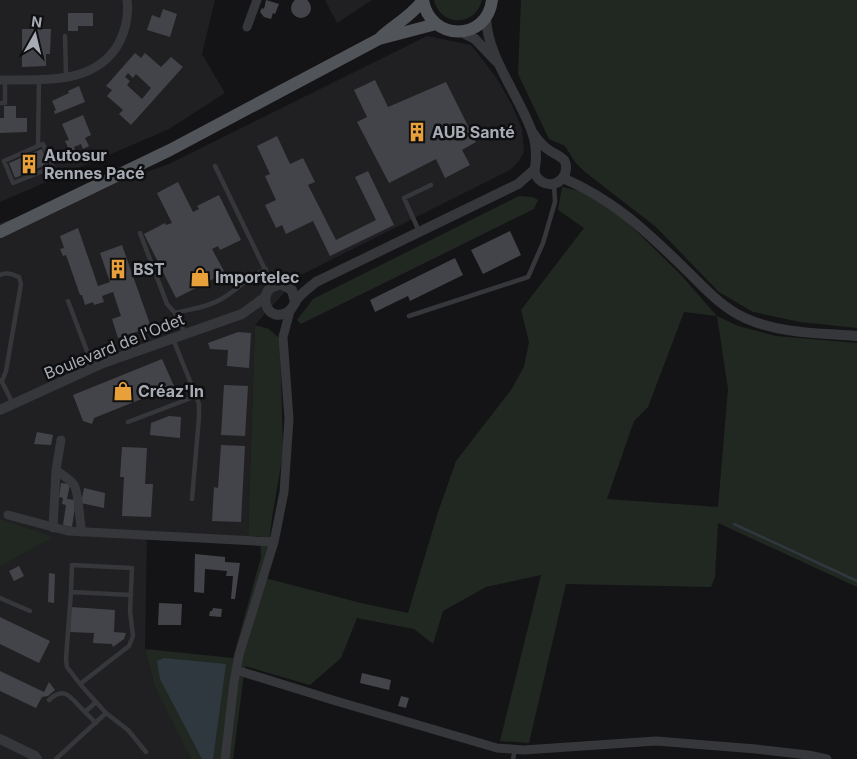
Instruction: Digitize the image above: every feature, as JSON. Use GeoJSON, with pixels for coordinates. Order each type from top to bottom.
{"type":"FeatureCollection","features":[{"type":"Feature","properties":{"kind":"main road"},"geometry":{"type":"LineString","coordinates":[[423,0],[429,16],[436,24],[450,31],[461,32],[475,27],[486,17],[492,0]]}},
{"type":"Feature","properties":{"kind":"main road"},"geometry":{"type":"LineString","coordinates":[[379,39],[390,28],[411,15],[423,0]]}},
{"type":"Feature","properties":{"kind":"main road"},"geometry":{"type":"LineString","coordinates":[[0,232],[177,147],[379,39],[436,24]]}},
{"type":"Feature","properties":{"kind":"street"},"geometry":{"type":"LineString","coordinates":[[3,80],[66,78],[93,69],[114,51],[126,25],[127,0]]}},
{"type":"Feature","properties":{"kind":"street"},"geometry":{"type":"LineString","coordinates":[[248,27],[257,0]]}},
{"type":"Feature","properties":{"kind":"street"},"geometry":{"type":"LineString","coordinates":[[486,17],[488,35],[498,62],[533,133],[546,148],[560,155],[565,162],[566,170],[563,178],[554,184],[518,184]]}},
{"type":"Feature","properties":{"kind":"street"},"geometry":{"type":"LineString","coordinates":[[461,32],[475,39],[498,62]]}},
{"type":"Feature","properties":{"kind":"street"},"geometry":{"type":"LineString","coordinates":[[533,133],[536,177],[542,183]]}},
{"type":"Feature","properties":{"kind":"street"},"geometry":{"type":"LineString","coordinates":[[292,306],[305,290],[316,282],[518,184],[543,154],[552,152]]}},
{"type":"Feature","properties":{"kind":"street"},"geometry":{"type":"LineString","coordinates":[[563,178],[595,194],[640,225],[709,292],[737,314],[754,322],[778,329],[857,336]]}},
{"type":"Feature","properties":{"kind":"street"},"geometry":{"type":"LineString","coordinates":[[273,286],[281,284],[289,287],[316,282]]}},
{"type":"Feature","properties":{"kind":"street","name":"Boulevard de l'Odet"},"geometry":{"type":"LineString","coordinates":[[242,314],[264,298],[267,291],[273,286]]}},
{"type":"Feature","properties":{"kind":"street"},"geometry":{"type":"LineString","coordinates":[[283,337],[294,294],[289,287]]}},
{"type":"Feature","properties":{"kind":"street"},"geometry":{"type":"LineString","coordinates":[[225,759],[239,655],[274,542],[284,492],[289,419],[283,337],[273,313],[266,306],[264,298]]}},
{"type":"Feature","properties":{"kind":"street","name":"Boulevard de l'Odet"},"geometry":{"type":"LineString","coordinates":[[0,410],[93,368],[172,337],[242,314],[286,314],[292,306]]}},
{"type":"Feature","properties":{"kind":"street"},"geometry":{"type":"LineString","coordinates":[[52,528],[56,470],[61,440]]}},
{"type":"Feature","properties":{"kind":"street"},"geometry":{"type":"LineString","coordinates":[[56,470],[76,487],[79,521],[82,532]]}},
{"type":"Feature","properties":{"kind":"street"},"geometry":{"type":"LineString","coordinates":[[8,515],[52,528],[82,532],[274,542]]}},
{"type":"Feature","properties":{"kind":"street"},"geometry":{"type":"LineString","coordinates":[[236,670],[514,754],[656,741],[765,750],[827,759]]}},
{"type":"Feature","properties":{"kind":"street"},"geometry":{"type":"LineString","coordinates":[[0,739],[35,756],[36,759]]}},
{"type":"Feature","properties":{"kind":"lane"},"geometry":{"type":"LineString","coordinates":[[65,36],[66,78]]}},
{"type":"Feature","properties":{"kind":"lane"},"geometry":{"type":"LineString","coordinates":[[38,79],[38,146]]}},
{"type":"Feature","properties":{"kind":"lane"},"geometry":{"type":"LineString","coordinates":[[0,103],[6,103],[3,80]]}},
{"type":"Feature","properties":{"kind":"lane"},"geometry":{"type":"LineString","coordinates":[[44,144],[53,167],[13,183],[4,161],[38,146],[44,144]]}},
{"type":"Feature","properties":{"kind":"lane"},"geometry":{"type":"LineString","coordinates":[[215,166],[273,286]]}},
{"type":"Feature","properties":{"kind":"lane"},"geometry":{"type":"LineString","coordinates":[[409,316],[528,277],[543,242],[555,202],[554,184]]}},
{"type":"Feature","properties":{"kind":"lane"},"geometry":{"type":"LineString","coordinates":[[420,232],[404,198],[431,186]]}},
{"type":"Feature","properties":{"kind":"lane"},"geometry":{"type":"LineString","coordinates":[[140,233],[167,304],[175,313],[185,333]]}},
{"type":"Feature","properties":{"kind":"lane"},"geometry":{"type":"LineString","coordinates":[[175,313],[206,306],[223,298],[254,274],[266,269]]}},
{"type":"Feature","properties":{"kind":"lane"},"geometry":{"type":"LineString","coordinates":[[0,275],[12,274],[19,277],[21,284],[6,371],[1,383],[13,404]]}},
{"type":"Feature","properties":{"kind":"lane"},"geometry":{"type":"LineString","coordinates":[[68,301],[93,368]]}},
{"type":"Feature","properties":{"kind":"lane"},"geometry":{"type":"LineString","coordinates":[[172,337],[199,404],[192,499]]}},
{"type":"Feature","properties":{"kind":"lane"},"geometry":{"type":"LineString","coordinates":[[128,422],[196,396]]}},
{"type":"Feature","properties":{"kind":"lane"},"geometry":{"type":"LineString","coordinates":[[80,684],[129,646],[133,636],[130,611],[132,568],[72,565],[66,659],[67,667],[80,684],[106,713],[128,730],[146,752]]}},
{"type":"Feature","properties":{"kind":"lane"},"geometry":{"type":"LineString","coordinates":[[71,592],[131,595]]}},
{"type":"Feature","properties":{"kind":"lane"},"geometry":{"type":"LineString","coordinates":[[0,598],[30,611]]}},
{"type":"Feature","properties":{"kind":"lane"},"geometry":{"type":"LineString","coordinates":[[49,700],[55,694],[62,692],[68,695],[96,723]]}},
{"type":"Feature","properties":{"kind":"lane"},"geometry":{"type":"LineString","coordinates":[[85,712],[96,702]]}},
{"type":"Feature","properties":{"kind":"lane"},"geometry":{"type":"LineString","coordinates":[[56,759],[106,713]]}},
{"type":"Feature","properties":{"kind":"shaded area"},"geometry":{"type":"Polygon","coordinates":[[[0,0],[215,0],[202,54],[225,93],[169,129],[0,202],[0,0]]]}},
{"type":"Feature","properties":{"kind":"shaded area"},"geometry":{"type":"Polygon","coordinates":[[[325,0],[372,0],[337,23],[325,0]]]}},
{"type":"Feature","properties":{"kind":"shaded area"},"geometry":{"type":"Polygon","coordinates":[[[434,0],[482,0],[473,15],[466,19],[458,20],[450,19],[443,15],[434,0]]]}},
{"type":"Feature","properties":{"kind":"shaded area"},"geometry":{"type":"Polygon","coordinates":[[[521,0],[857,0],[857,328],[800,322],[753,312],[719,292],[656,227],[585,172],[575,162],[565,146],[549,139],[518,74],[521,0]]]}},
{"type":"Feature","properties":{"kind":"shaded area"},"geometry":{"type":"Polygon","coordinates":[[[427,36],[471,45],[496,77],[512,105],[522,129],[524,152],[519,161],[510,170],[299,276],[255,325],[248,537],[147,532],[145,649],[155,687],[191,759],[0,759],[0,223],[169,164],[427,36]]]}},
{"type":"Feature","properties":{"kind":"shaded area"},"geometry":{"type":"Polygon","coordinates":[[[562,187],[580,191],[617,212],[680,274],[717,316],[738,326],[776,336],[857,343],[857,587],[718,523],[715,577],[711,587],[566,584],[529,743],[500,741],[541,575],[486,587],[443,611],[433,644],[414,629],[357,618],[341,658],[310,685],[245,666],[233,759],[191,759],[155,687],[145,649],[233,658],[261,557],[260,536],[248,537],[255,325],[269,329],[280,339],[283,453],[272,518],[265,578],[408,613],[438,512],[456,461],[511,390],[524,367],[529,342],[521,310],[584,228],[558,210],[562,187]],[[684,312],[648,407],[634,421],[607,499],[718,507],[728,389],[717,316],[684,312]]]}},
{"type":"Feature","properties":{"kind":"shaded area"},"geometry":{"type":"Polygon","coordinates":[[[519,196],[533,197],[538,200],[534,209],[301,324],[297,320],[313,299],[519,196]]]}},
{"type":"Feature","properties":{"kind":"shaded area"},"geometry":{"type":"Polygon","coordinates":[[[0,519],[53,537],[0,566],[0,519]]]}},
{"type":"Feature","properties":{"kind":"shaded area"},"geometry":{"type":"Polygon","coordinates":[[[164,658],[226,664],[213,759],[202,759],[160,679],[157,661],[164,658]]]}},
{"type":"Feature","properties":{"kind":"building"},"geometry":{"type":"Polygon","coordinates":[[[301,-2],[308,1],[311,8],[308,15],[301,18],[294,15],[291,8],[294,1],[301,-2]]]}},
{"type":"Feature","properties":{"kind":"building"},"geometry":{"type":"Polygon","coordinates":[[[266,0],[279,4],[271,19],[264,17],[260,12],[262,8],[264,9],[266,0]]]}},
{"type":"Feature","properties":{"kind":"building"},"geometry":{"type":"Polygon","coordinates":[[[163,9],[177,14],[170,37],[147,30],[152,15],[160,18],[163,9]]]}},
{"type":"Feature","properties":{"kind":"building"},"geometry":{"type":"Polygon","coordinates":[[[68,13],[93,13],[93,26],[78,26],[78,31],[68,31],[68,13]]]}},
{"type":"Feature","properties":{"kind":"building"},"geometry":{"type":"Polygon","coordinates":[[[22,29],[51,29],[50,54],[46,54],[46,66],[22,67],[22,29]]]}},
{"type":"Feature","properties":{"kind":"building"},"geometry":{"type":"Polygon","coordinates":[[[135,53],[141,58],[145,53],[161,67],[171,57],[183,67],[131,125],[119,114],[123,110],[107,96],[112,90],[106,86],[135,53]],[[128,73],[125,77],[130,81],[127,85],[142,99],[151,88],[136,74],[133,78],[128,73]]]}},
{"type":"Feature","properties":{"kind":"building","name":"AUB Santé"},"geometry":{"type":"Polygon","coordinates":[[[375,80],[388,107],[446,82],[476,142],[462,150],[470,165],[445,178],[436,159],[389,183],[357,122],[367,117],[354,90],[375,80]]]}},
{"type":"Feature","properties":{"kind":"building"},"geometry":{"type":"Polygon","coordinates":[[[79,86],[85,102],[55,114],[54,111],[56,110],[52,101],[79,86]]]}},
{"type":"Feature","properties":{"kind":"building"},"geometry":{"type":"Polygon","coordinates":[[[4,106],[16,106],[16,118],[27,118],[27,132],[0,133],[0,118],[4,118],[4,106]]]}},
{"type":"Feature","properties":{"kind":"building"},"geometry":{"type":"Polygon","coordinates":[[[83,115],[91,135],[85,138],[89,146],[83,149],[81,144],[74,147],[75,150],[70,152],[65,141],[69,140],[62,124],[83,115]]]}},
{"type":"Feature","properties":{"kind":"building"},"geometry":{"type":"Polygon","coordinates":[[[277,136],[290,164],[303,158],[315,182],[308,185],[336,240],[376,220],[355,177],[368,171],[394,225],[330,256],[313,221],[286,234],[282,225],[276,228],[265,205],[276,200],[265,176],[270,174],[257,146],[277,136]]]}},
{"type":"Feature","properties":{"kind":"building","name":"Autosur Rennes Pacé"},"geometry":{"type":"Polygon","coordinates":[[[42,149],[48,164],[15,178],[9,163],[42,149]]]}},
{"type":"Feature","properties":{"kind":"building"},"geometry":{"type":"Polygon","coordinates":[[[178,182],[193,212],[199,209],[197,206],[219,195],[241,240],[220,250],[218,246],[212,249],[225,273],[219,276],[218,279],[215,278],[208,282],[208,284],[203,284],[202,282],[196,284],[198,287],[176,298],[144,234],[165,223],[166,225],[172,223],[157,193],[178,182]]]}},
{"type":"Feature","properties":{"kind":"building","name":"BST"},"geometry":{"type":"Polygon","coordinates":[[[78,228],[98,286],[110,282],[100,253],[122,245],[151,327],[118,338],[112,319],[121,316],[113,292],[102,296],[104,302],[94,305],[93,302],[85,305],[66,255],[63,256],[60,249],[64,248],[60,236],[78,228]]]}},
{"type":"Feature","properties":{"kind":"building"},"geometry":{"type":"Polygon","coordinates":[[[510,231],[521,255],[483,274],[471,250],[510,231]]]}},
{"type":"Feature","properties":{"kind":"building"},"geometry":{"type":"Polygon","coordinates":[[[455,258],[463,275],[410,301],[408,296],[375,312],[370,300],[455,258]]]}},
{"type":"Feature","properties":{"kind":"building"},"geometry":{"type":"Polygon","coordinates":[[[238,332],[251,333],[249,368],[227,366],[228,350],[210,349],[208,343],[238,332]]]}},
{"type":"Feature","properties":{"kind":"building","name":"Créaz'In"},"geometry":{"type":"Polygon","coordinates":[[[162,359],[174,386],[94,418],[92,424],[83,421],[73,395],[162,359]]]}},
{"type":"Feature","properties":{"kind":"building"},"geometry":{"type":"Polygon","coordinates":[[[224,385],[248,386],[245,436],[221,435],[224,385]]]}},
{"type":"Feature","properties":{"kind":"building"},"geometry":{"type":"Polygon","coordinates":[[[169,416],[181,417],[180,438],[150,435],[151,423],[169,416]]]}},
{"type":"Feature","properties":{"kind":"building"},"geometry":{"type":"Polygon","coordinates":[[[37,432],[53,435],[51,445],[34,444],[37,432]]]}},
{"type":"Feature","properties":{"kind":"building"},"geometry":{"type":"Polygon","coordinates":[[[221,445],[245,446],[241,522],[212,521],[214,487],[218,488],[221,445]]]}},
{"type":"Feature","properties":{"kind":"building"},"geometry":{"type":"Polygon","coordinates":[[[122,447],[147,448],[145,484],[153,484],[151,517],[122,516],[124,477],[120,477],[122,447]]]}},
{"type":"Feature","properties":{"kind":"building"},"geometry":{"type":"Polygon","coordinates":[[[61,483],[70,484],[67,499],[76,500],[72,527],[63,525],[66,505],[62,504],[63,498],[59,497],[61,483]]]}},
{"type":"Feature","properties":{"kind":"building"},"geometry":{"type":"Polygon","coordinates":[[[84,488],[105,493],[104,508],[81,503],[84,488]]]}},
{"type":"Feature","properties":{"kind":"building"},"geometry":{"type":"Polygon","coordinates":[[[195,554],[225,557],[225,562],[240,563],[235,599],[231,599],[233,576],[226,576],[227,571],[205,569],[204,593],[194,592],[195,554]]]}},
{"type":"Feature","properties":{"kind":"building"},"geometry":{"type":"Polygon","coordinates":[[[19,566],[24,576],[14,581],[9,571],[19,566]]]}},
{"type":"Feature","properties":{"kind":"building"},"geometry":{"type":"Polygon","coordinates":[[[49,573],[55,574],[54,603],[48,602],[49,573]]]}},
{"type":"Feature","properties":{"kind":"building"},"geometry":{"type":"Polygon","coordinates":[[[159,603],[182,604],[181,625],[158,625],[159,603]]]}},
{"type":"Feature","properties":{"kind":"building"},"geometry":{"type":"Polygon","coordinates":[[[71,607],[115,610],[114,632],[126,633],[124,639],[113,647],[112,644],[93,643],[94,633],[70,632],[71,607]]]}},
{"type":"Feature","properties":{"kind":"building"},"geometry":{"type":"Polygon","coordinates":[[[213,608],[222,609],[221,617],[209,616],[213,608]]]}},
{"type":"Feature","properties":{"kind":"building"},"geometry":{"type":"Polygon","coordinates":[[[0,617],[50,641],[39,663],[0,644],[0,617]]]}},
{"type":"Feature","properties":{"kind":"building"},"geometry":{"type":"Polygon","coordinates":[[[0,671],[44,692],[49,682],[55,690],[48,696],[42,697],[36,708],[0,691],[0,671]]]}},
{"type":"Feature","properties":{"kind":"building"},"geometry":{"type":"Polygon","coordinates":[[[362,673],[391,680],[389,690],[360,683],[362,673]]]}},
{"type":"Feature","properties":{"kind":"building"},"geometry":{"type":"Polygon","coordinates":[[[401,696],[409,698],[406,708],[398,706],[401,696]]]}},
{"type":"Feature","properties":{"kind":"waterway"},"geometry":{"type":"LineString","coordinates":[[734,524],[857,581]]}},
{"type":"Feature","properties":{"kind":"place","name":"AUB Santé"},"geometry":{"type":"Point","coordinates":[417,132]}},
{"type":"Feature","properties":{"kind":"place","name":"Autosur Rennes Pacé"},"geometry":{"type":"Point","coordinates":[29,164]}},
{"type":"Feature","properties":{"kind":"place","name":"BST"},"geometry":{"type":"Point","coordinates":[118,269]}},
{"type":"Feature","properties":{"kind":"place","name":"Importelec"},"geometry":{"type":"Point","coordinates":[200,277]}},
{"type":"Feature","properties":{"kind":"place","name":"Créaz'In"},"geometry":{"type":"Point","coordinates":[123,391]}}]}
